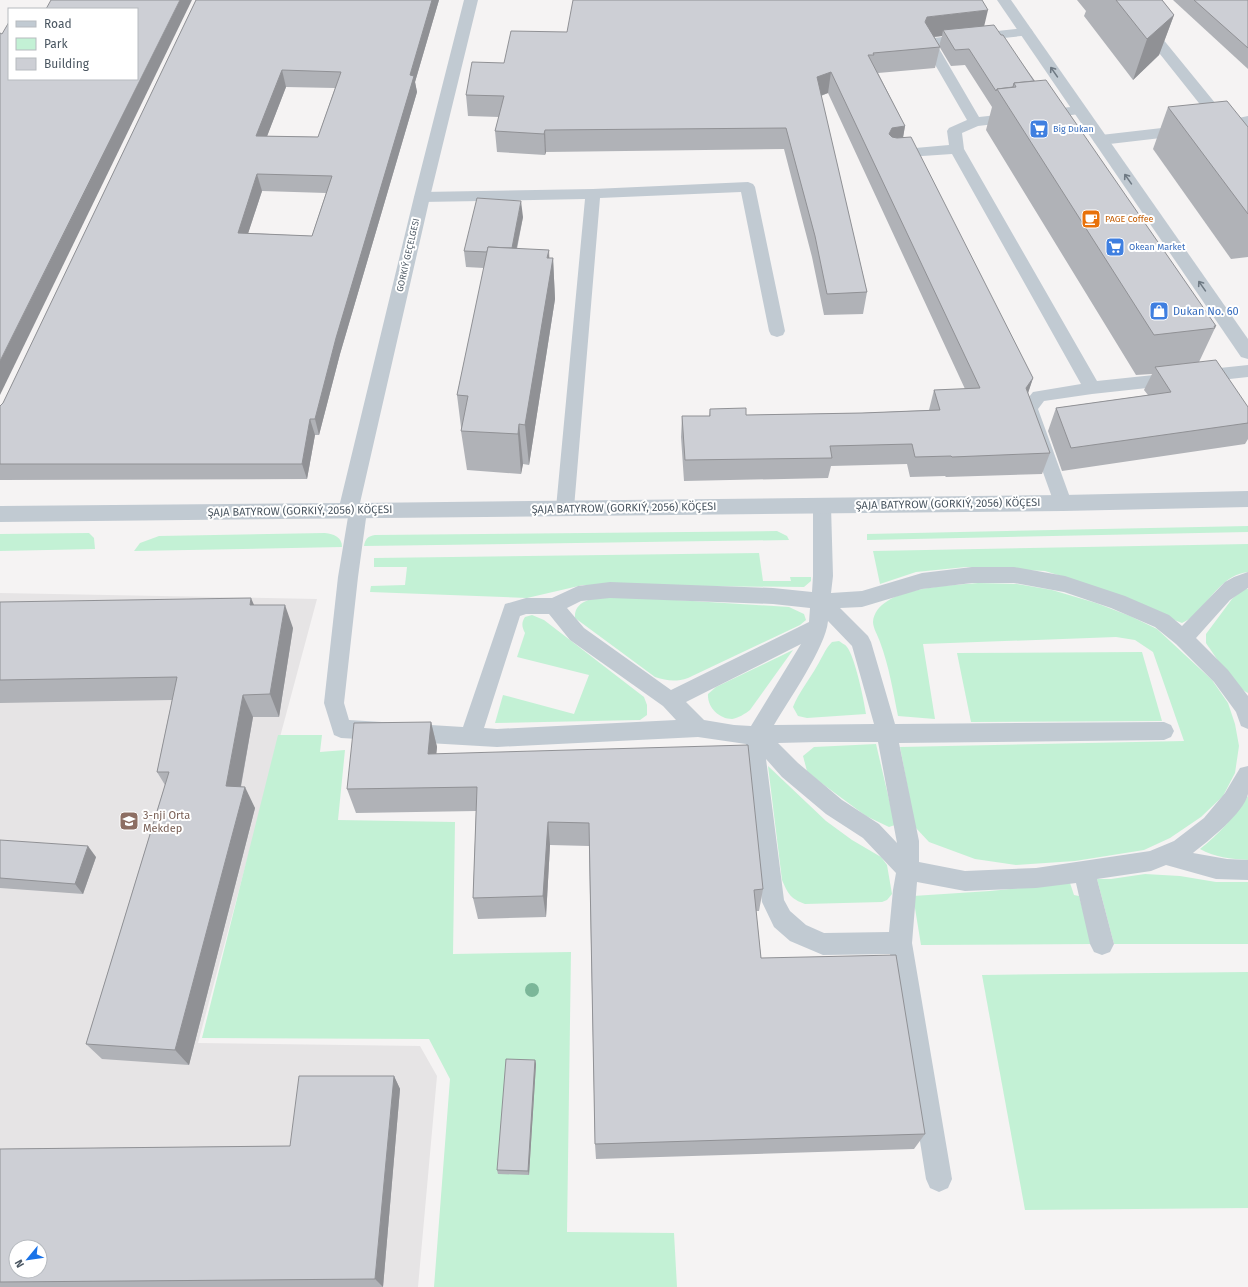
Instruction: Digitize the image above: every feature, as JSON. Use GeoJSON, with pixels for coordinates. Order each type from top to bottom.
{"type":"FeatureCollection","features":[{"type":"Feature","properties":{"kind":"street","name":"GORKIÝ GEÇELGESI"},"geometry":{"type":"LineString","coordinates":[[353,511],[422,197],[471,0]]}},
{"type":"Feature","properties":{"kind":"street"},"geometry":{"type":"LineString","coordinates":[[1004,0],[1248,353]]}},
{"type":"Feature","properties":{"kind":"street"},"geometry":{"type":"LineString","coordinates":[[1124,0],[1248,154]]}},
{"type":"Feature","properties":{"kind":"street"},"geometry":{"type":"LineString","coordinates":[[1101,140],[1225,126],[1248,121]]}},
{"type":"Feature","properties":{"kind":"street","name":"ŞAJA BATYROW (GORKIÝ, 2056) KÖÇESI"},"geometry":{"type":"LineString","coordinates":[[0,514],[822,506],[1248,499]]}},
{"type":"Feature","properties":{"kind":"lane"},"geometry":{"type":"LineString","coordinates":[[975,122],[929,42],[1026,32]]}},
{"type":"Feature","properties":{"kind":"lane"},"geometry":{"type":"LineString","coordinates":[[1080,110],[975,122],[954,131],[957,149],[1092,388]]}},
{"type":"Feature","properties":{"kind":"lane"},"geometry":{"type":"LineString","coordinates":[[893,154],[957,149]]}},
{"type":"Feature","properties":{"kind":"lane"},"geometry":{"type":"LineString","coordinates":[[422,197],[593,194],[748,187],[777,331]]}},
{"type":"Feature","properties":{"kind":"lane"},"geometry":{"type":"LineString","coordinates":[[565,508],[593,194]]}},
{"type":"Feature","properties":{"kind":"lane"},"geometry":{"type":"LineString","coordinates":[[1063,503],[1029,408],[1039,396],[1092,388],[1248,371]]}},
{"type":"Feature","properties":{"kind":"lane"},"geometry":{"type":"LineString","coordinates":[[822,506],[823,576],[818,626],[810,646],[757,735],[755,755],[773,902],[782,919],[798,933],[823,944],[900,943]]}},
{"type":"Feature","properties":{"kind":"lane"},"geometry":{"type":"LineString","coordinates":[[353,511],[348,577],[334,703],[341,729],[472,735],[497,738],[698,728],[734,734],[757,735],[1164,731]]}},
{"type":"Feature","properties":{"kind":"lane"},"geometry":{"type":"LineString","coordinates":[[472,735],[512,610],[526,606],[554,606],[578,594],[610,590],[773,596],[821,601],[862,599],[922,580],[972,575],[1014,575],[1065,584],[1118,602],[1162,621],[1183,638],[1221,676],[1247,713]]}},
{"type":"Feature","properties":{"kind":"lane"},"geometry":{"type":"LineString","coordinates":[[1183,638],[1194,630],[1226,592],[1236,583],[1248,580]]}},
{"type":"Feature","properties":{"kind":"lane"},"geometry":{"type":"LineString","coordinates":[[821,601],[861,642],[887,734],[908,841],[908,870],[904,890],[900,943],[939,1179]]}},
{"type":"Feature","properties":{"kind":"lane"},"geometry":{"type":"LineString","coordinates":[[554,606],[577,634],[670,700],[698,728]]}},
{"type":"Feature","properties":{"kind":"lane"},"geometry":{"type":"LineString","coordinates":[[670,700],[818,626]]}},
{"type":"Feature","properties":{"kind":"lane"},"geometry":{"type":"LineString","coordinates":[[757,735],[790,770],[834,807],[871,831],[908,870],[965,881],[1036,878],[1151,861],[1182,848],[1212,825],[1233,800],[1248,775]]}},
{"type":"Feature","properties":{"kind":"lane"},"geometry":{"type":"LineString","coordinates":[[1166,855],[1198,866],[1233,871],[1248,870]]}},
{"type":"Feature","properties":{"kind":"lane"},"geometry":{"type":"LineString","coordinates":[[1084,871],[1102,944]]}},
{"type":"Feature","properties":{"kind":"shaded area","name":"3-nji Orta Mekdep"},"geometry":{"type":"Polygon","coordinates":[[[0,593],[317,599],[198,1043],[420,1046],[437,1076],[418,1287],[0,1287],[0,593]]]}},
{"type":"Feature","properties":{"kind":"green space"},"geometry":{"type":"Polygon","coordinates":[[[1248,526],[1248,532],[867,540],[867,534],[1248,526]]]}},
{"type":"Feature","properties":{"kind":"green space"},"geometry":{"type":"Polygon","coordinates":[[[777,531],[787,536],[789,540],[364,546],[367,538],[375,535],[777,531]]]}},
{"type":"Feature","properties":{"kind":"green space"},"geometry":{"type":"Polygon","coordinates":[[[89,533],[94,538],[95,549],[0,551],[0,534],[89,533]]]}},
{"type":"Feature","properties":{"kind":"green space"},"geometry":{"type":"Polygon","coordinates":[[[325,533],[339,538],[342,547],[134,551],[140,543],[159,536],[325,533]]]}},
{"type":"Feature","properties":{"kind":"green space"},"geometry":{"type":"Polygon","coordinates":[[[1248,544],[1248,572],[1239,574],[1225,582],[1194,615],[1182,623],[1071,579],[1045,571],[966,567],[916,572],[880,584],[873,551],[1248,544]]]}},
{"type":"Feature","properties":{"kind":"green space"},"geometry":{"type":"Polygon","coordinates":[[[759,553],[763,581],[791,581],[790,577],[811,577],[811,581],[804,587],[583,585],[527,598],[370,592],[371,586],[405,585],[407,567],[374,567],[374,558],[759,553]]]}},
{"type":"Feature","properties":{"kind":"green space"},"geometry":{"type":"Polygon","coordinates":[[[978,583],[1017,584],[1052,590],[1096,603],[1130,616],[1157,629],[1212,680],[1228,703],[1235,724],[1239,746],[1235,773],[1223,796],[1201,817],[1170,838],[1144,850],[1075,861],[1016,865],[975,859],[929,842],[915,827],[900,747],[1184,741],[1153,652],[1135,640],[1116,637],[923,644],[935,719],[898,716],[886,660],[873,624],[878,610],[887,601],[917,590],[978,583]]]}},
{"type":"Feature","properties":{"kind":"green space"},"geometry":{"type":"Polygon","coordinates":[[[1244,589],[1248,589],[1248,693],[1231,678],[1206,643],[1206,634],[1232,599],[1244,589]]]}},
{"type":"Feature","properties":{"kind":"green space"},"geometry":{"type":"Polygon","coordinates":[[[613,596],[789,607],[804,614],[806,620],[800,625],[688,678],[668,680],[655,677],[575,618],[578,606],[588,600],[613,596]]]}},
{"type":"Feature","properties":{"kind":"green space"},"geometry":{"type":"Polygon","coordinates":[[[532,615],[544,620],[644,697],[647,705],[647,715],[640,720],[495,723],[503,695],[574,714],[589,675],[517,657],[525,633],[522,623],[525,617],[532,615]]]}},
{"type":"Feature","properties":{"kind":"green space"},"geometry":{"type":"Polygon","coordinates":[[[839,641],[847,647],[853,660],[866,714],[807,718],[798,716],[793,707],[798,696],[827,648],[832,642],[839,641]]]}},
{"type":"Feature","properties":{"kind":"green space"},"geometry":{"type":"Polygon","coordinates":[[[793,650],[750,710],[739,717],[732,719],[718,715],[712,708],[708,699],[708,694],[716,687],[793,650]]]}},
{"type":"Feature","properties":{"kind":"green space"},"geometry":{"type":"Polygon","coordinates":[[[1142,652],[1162,721],[971,722],[957,653],[1142,652]]]}},
{"type":"Feature","properties":{"kind":"green space"},"geometry":{"type":"Polygon","coordinates":[[[278,735],[322,735],[320,752],[345,750],[338,820],[455,822],[453,954],[571,952],[567,1232],[674,1233],[677,1287],[434,1287],[450,1079],[429,1039],[202,1038],[278,735]]]}},
{"type":"Feature","properties":{"kind":"green space"},"geometry":{"type":"Polygon","coordinates":[[[876,744],[895,825],[889,827],[866,816],[820,782],[807,771],[803,756],[814,747],[876,744]]]}},
{"type":"Feature","properties":{"kind":"green space"},"geometry":{"type":"Polygon","coordinates":[[[768,766],[826,821],[852,840],[881,857],[887,865],[892,894],[887,900],[882,902],[805,904],[796,900],[790,895],[782,880],[768,766]]]}},
{"type":"Feature","properties":{"kind":"green space"},"geometry":{"type":"Polygon","coordinates":[[[1248,796],[1248,860],[1223,857],[1200,849],[1214,837],[1238,811],[1248,796]]]}},
{"type":"Feature","properties":{"kind":"green space"},"geometry":{"type":"Polygon","coordinates":[[[1145,874],[1180,876],[1216,882],[1248,882],[1248,944],[1114,944],[1097,879],[1111,879],[1145,874]]]}},
{"type":"Feature","properties":{"kind":"green space"},"geometry":{"type":"Polygon","coordinates":[[[1070,883],[1074,895],[1079,896],[1092,944],[921,945],[913,896],[990,891],[1070,883]]]}},
{"type":"Feature","properties":{"kind":"green space"},"geometry":{"type":"Polygon","coordinates":[[[1248,972],[1248,1208],[1025,1210],[982,975],[1248,972]]]}},
{"type":"Feature","properties":{"kind":"building"},"geometry":{"type":"Polygon","coordinates":[[[51,0],[180,0],[0,361],[0,33],[2,34],[8,24],[8,80],[138,80],[138,8],[47,8],[51,0]]]}},
{"type":"Feature","properties":{"kind":"building"},"geometry":{"type":"Polygon","coordinates":[[[196,0],[432,0],[410,75],[414,76],[336,338],[315,419],[310,419],[302,464],[0,464],[0,406],[3,403],[196,0]],[[282,70],[256,136],[318,137],[341,72],[282,70]],[[257,174],[238,233],[312,236],[332,176],[257,174]]]}},
{"type":"Feature","properties":{"kind":"building"},"geometry":{"type":"Polygon","coordinates":[[[573,0],[982,0],[988,10],[927,17],[925,22],[940,47],[873,53],[874,55],[868,55],[905,126],[892,128],[889,134],[892,137],[897,138],[911,137],[1033,378],[1026,388],[1050,453],[915,457],[912,444],[830,446],[832,458],[685,460],[682,416],[710,416],[710,409],[746,408],[746,415],[940,410],[934,390],[980,388],[831,72],[817,77],[867,292],[827,294],[815,236],[786,128],[545,130],[544,134],[495,131],[504,96],[466,95],[472,62],[504,63],[511,31],[567,32],[573,0]]]}},
{"type":"Feature","properties":{"kind":"building"},"geometry":{"type":"Polygon","coordinates":[[[1116,0],[1162,0],[1174,15],[1147,39],[1116,0]]]}},
{"type":"Feature","properties":{"kind":"building"},"geometry":{"type":"Polygon","coordinates":[[[1194,0],[1248,0],[1248,48],[1194,0]]]}},
{"type":"Feature","properties":{"kind":"building"},"geometry":{"type":"Polygon","coordinates":[[[994,25],[1001,35],[1003,35],[1034,81],[1014,83],[1013,87],[997,89],[996,91],[969,49],[955,50],[943,30],[994,25]]]}},
{"type":"Feature","properties":{"kind":"building"},"geometry":{"type":"Polygon","coordinates":[[[1046,80],[1216,326],[1214,326],[1215,328],[1154,335],[997,89],[1016,87],[1014,83],[1046,80]]]}},
{"type":"Feature","properties":{"kind":"building"},"geometry":{"type":"Polygon","coordinates":[[[1227,101],[1248,127],[1248,214],[1168,107],[1227,101]]]}},
{"type":"Feature","properties":{"kind":"building"},"geometry":{"type":"Polygon","coordinates":[[[477,198],[521,201],[512,248],[488,247],[487,252],[464,251],[477,198]]]}},
{"type":"Feature","properties":{"kind":"building"},"geometry":{"type":"Polygon","coordinates":[[[488,247],[549,250],[547,258],[553,258],[525,425],[519,424],[518,434],[461,431],[468,396],[457,395],[488,247]]]}},
{"type":"Feature","properties":{"kind":"building"},"geometry":{"type":"Polygon","coordinates":[[[1216,360],[1248,407],[1248,423],[1071,448],[1056,408],[1171,392],[1155,367],[1216,360]]]}},
{"type":"Feature","properties":{"kind":"building"},"geometry":{"type":"Polygon","coordinates":[[[251,598],[250,605],[285,605],[270,694],[243,695],[226,786],[245,787],[175,1050],[86,1044],[169,772],[157,772],[177,677],[0,680],[0,602],[251,598]]]}},
{"type":"Feature","properties":{"kind":"building"},"geometry":{"type":"Polygon","coordinates":[[[431,722],[428,754],[748,745],[763,889],[754,890],[761,958],[896,955],[925,1134],[595,1144],[589,823],[548,822],[543,896],[473,898],[477,787],[347,789],[354,723],[431,722]]]}},
{"type":"Feature","properties":{"kind":"building"},"geometry":{"type":"Polygon","coordinates":[[[0,840],[88,846],[75,884],[0,878],[0,840]]]}},
{"type":"Feature","properties":{"kind":"building"},"geometry":{"type":"Polygon","coordinates":[[[506,1059],[535,1060],[528,1171],[497,1170],[506,1059]]]}},
{"type":"Feature","properties":{"kind":"building"},"geometry":{"type":"Polygon","coordinates":[[[299,1076],[394,1076],[375,1279],[0,1282],[0,1149],[290,1146],[299,1076]]]}},
{"type":"Feature","properties":{"kind":"place","name":"Big Dukan"},"geometry":{"type":"Point","coordinates":[1039,129]}},
{"type":"Feature","properties":{"kind":"place","name":"PAGE Coffee"},"geometry":{"type":"Point","coordinates":[1091,219]}},
{"type":"Feature","properties":{"kind":"place","name":"Okean Market"},"geometry":{"type":"Point","coordinates":[1115,247]}},
{"type":"Feature","properties":{"kind":"place","name":"Dukan No. 60"},"geometry":{"type":"Point","coordinates":[1159,311]}},
{"type":"Feature","properties":{"kind":"place","name":"3-nji Orta Mekdep"},"geometry":{"type":"Point","coordinates":[129,821]}}]}
